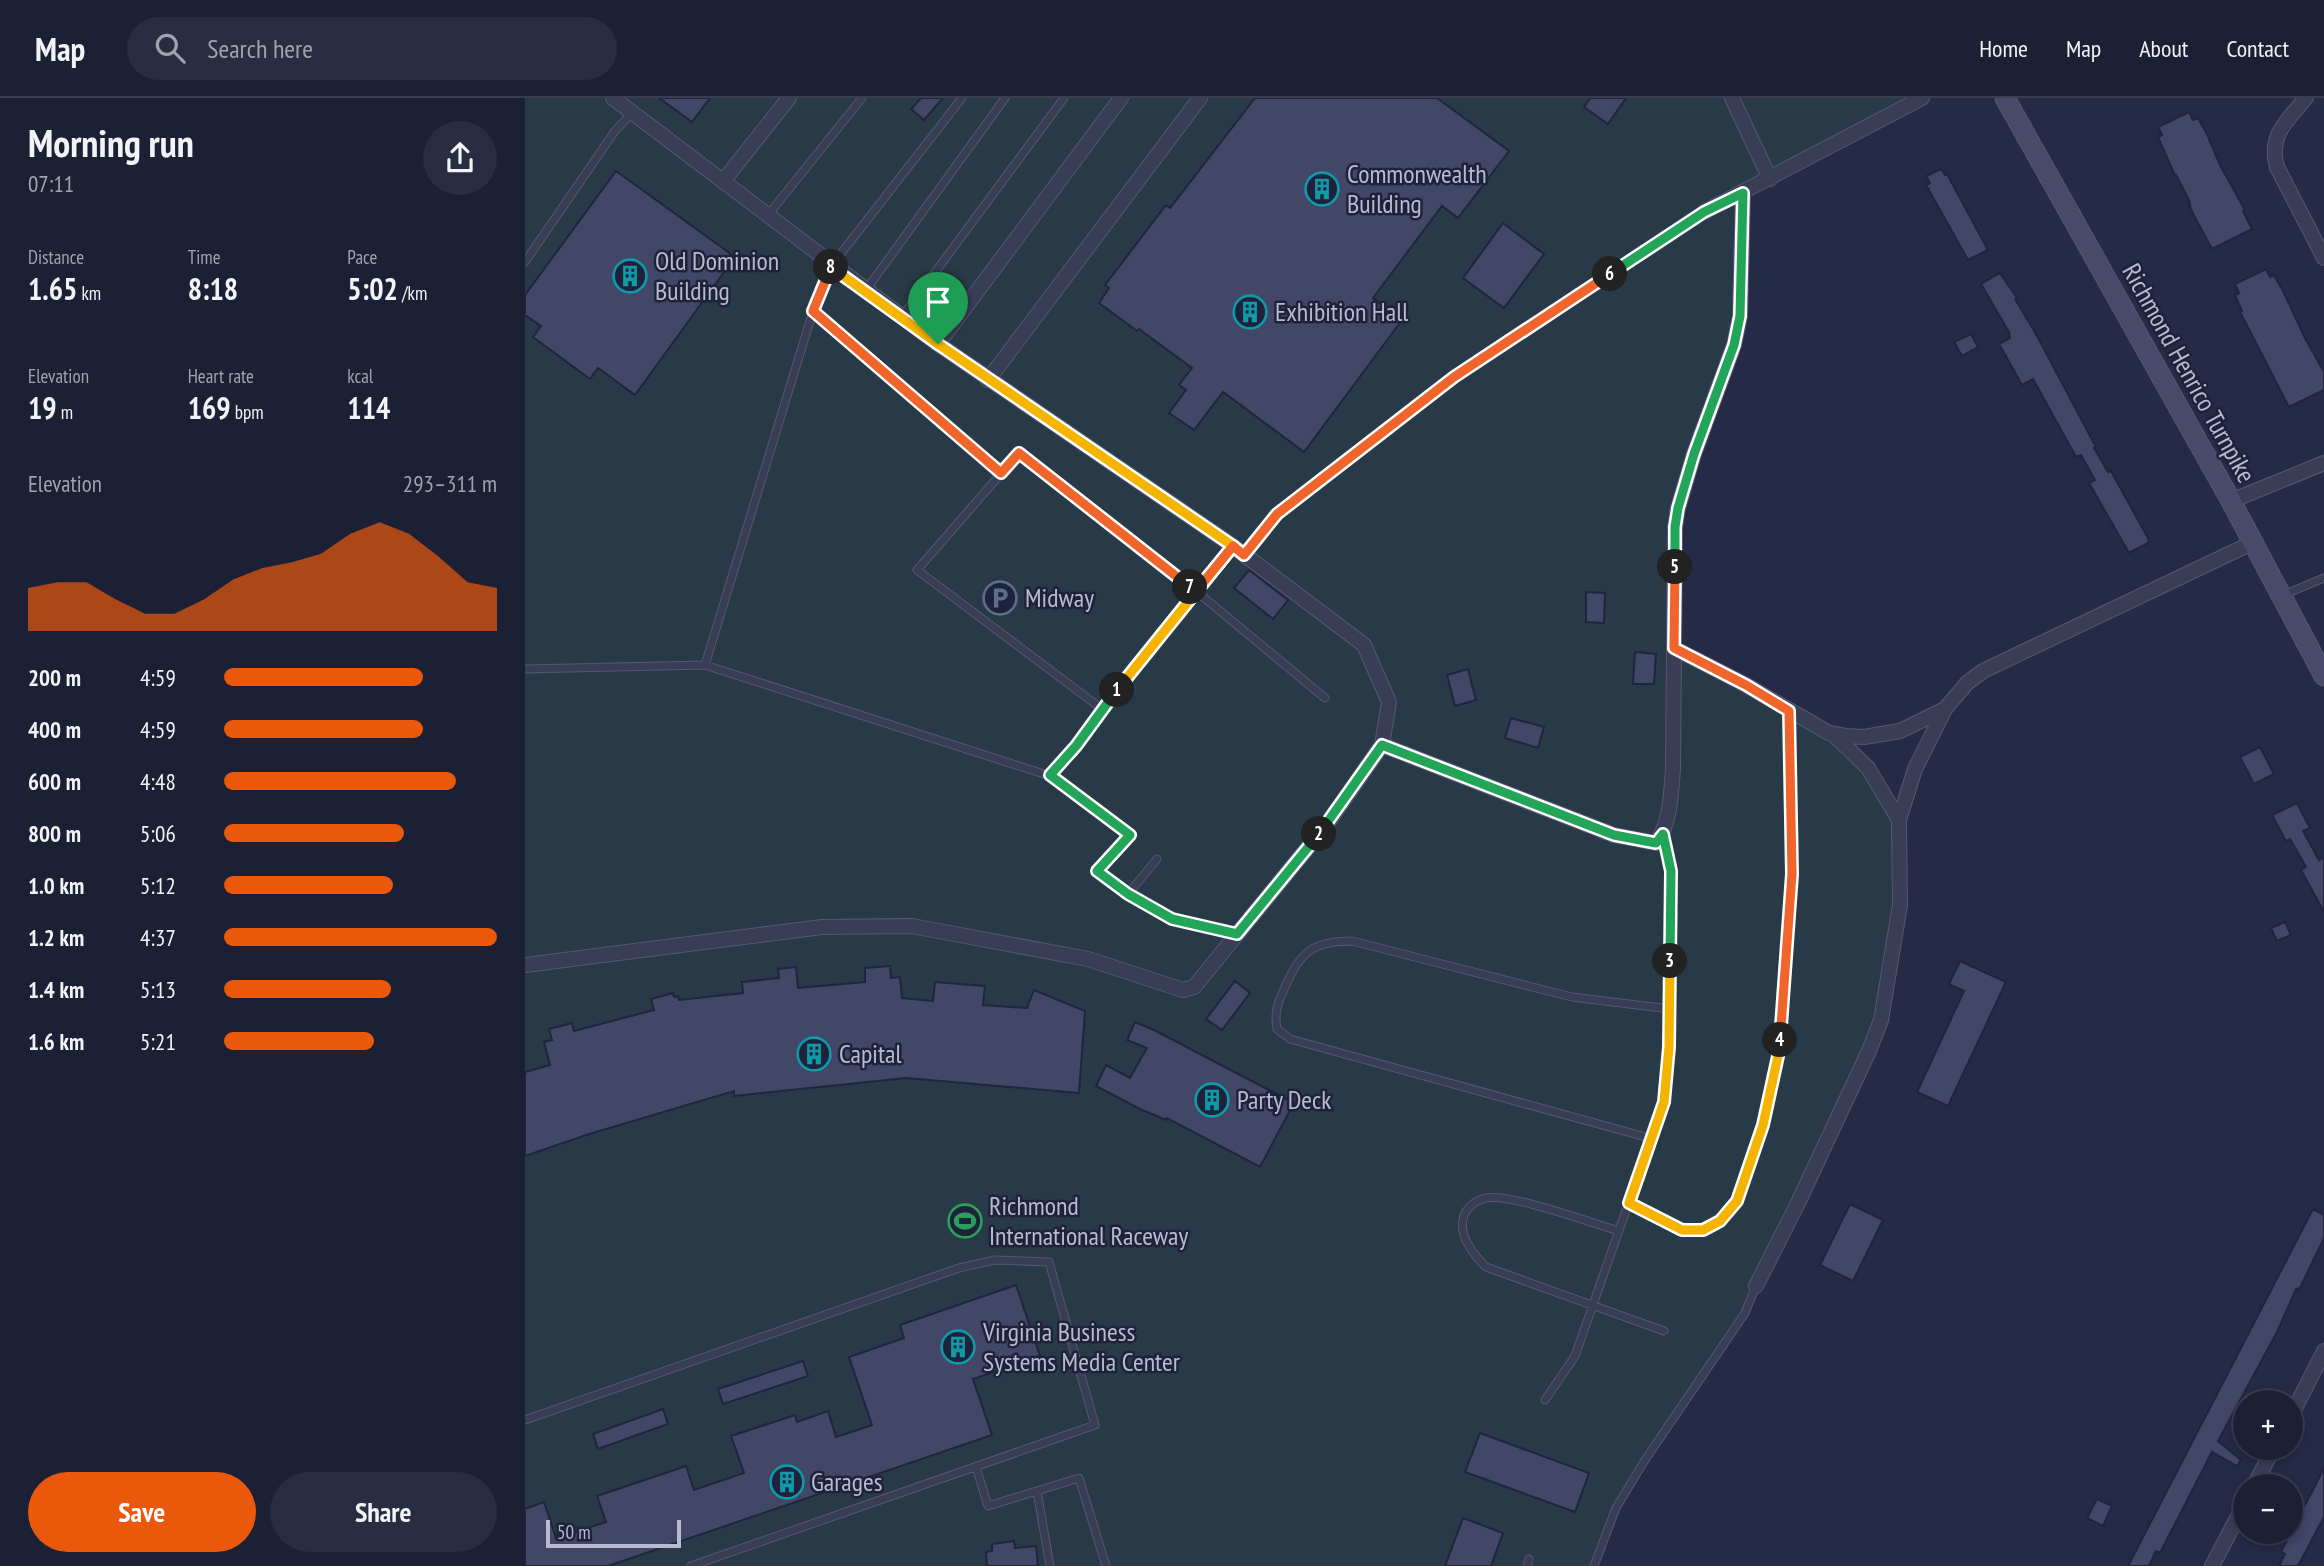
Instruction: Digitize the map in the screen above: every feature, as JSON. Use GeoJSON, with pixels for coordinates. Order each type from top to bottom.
{"type":"FeatureCollection","features":[{"type":"Feature","properties":{"kind":"main road","name":"Richmond Henrico Turnpike"},"geometry":{"type":"LineString","coordinates":[[2005,98],[2231,501],[2281,596],[2313,647],[2324,676]]}},
{"type":"Feature","properties":{"kind":"street"},"geometry":{"type":"LineString","coordinates":[[525,965],[822,927],[912,926],[1088,959],[1183,990],[1194,988],[1328,824],[1382,745],[1389,702],[1364,645],[1238,551],[938,344],[613,98]]}},
{"type":"Feature","properties":{"kind":"street"},"geometry":{"type":"LineString","coordinates":[[724,180],[789,98]]}},
{"type":"Feature","properties":{"kind":"street"},"geometry":{"type":"LineString","coordinates":[[938,344],[1121,98]]}},
{"type":"Feature","properties":{"kind":"street"},"geometry":{"type":"LineString","coordinates":[[988,380],[1200,98]]}},
{"type":"Feature","properties":{"kind":"street"},"geometry":{"type":"LineString","coordinates":[[1732,98],[1770,179]]}},
{"type":"Feature","properties":{"kind":"street"},"geometry":{"type":"LineString","coordinates":[[1704,212],[1923,98]]}},
{"type":"Feature","properties":{"kind":"street"},"geometry":{"type":"LineString","coordinates":[[2305,98],[2279,131],[2273,153],[2277,167],[2324,257]]}},
{"type":"Feature","properties":{"kind":"street"},"geometry":{"type":"LineString","coordinates":[[1382,745],[1614,835],[1650,844],[1656,843],[1663,834],[1672,768],[1675,527],[1694,454],[1734,345],[1740,316],[1743,193]]}},
{"type":"Feature","properties":{"kind":"street"},"geometry":{"type":"LineString","coordinates":[[2231,501],[2324,463]]}},
{"type":"Feature","properties":{"kind":"street"},"geometry":{"type":"LineString","coordinates":[[1756,1286],[1797,1205],[1881,1020],[1900,905],[1899,820],[1915,769],[1945,709],[1967,683],[1983,671],[2252,543]]}},
{"type":"Feature","properties":{"kind":"street"},"geometry":{"type":"LineString","coordinates":[[1674,648],[1834,734],[1868,768],[1899,820]]}},
{"type":"Feature","properties":{"kind":"street"},"geometry":{"type":"LineString","coordinates":[[1834,734],[1864,737],[1889,734],[1945,709]]}},
{"type":"Feature","properties":{"kind":"street"},"geometry":{"type":"LineString","coordinates":[[2303,1392],[2324,1351]]}},
{"type":"Feature","properties":{"kind":"street"},"geometry":{"type":"LineString","coordinates":[[2212,1566],[2233,1526]]}},
{"type":"Feature","properties":{"kind":"lane"},"geometry":{"type":"LineString","coordinates":[[768,215],[862,98]]}},
{"type":"Feature","properties":{"kind":"lane"},"geometry":{"type":"LineString","coordinates":[[705,665],[813,311],[832,265],[962,98]]}},
{"type":"Feature","properties":{"kind":"lane"},"geometry":{"type":"LineString","coordinates":[[866,291],[1005,98]]}},
{"type":"Feature","properties":{"kind":"lane"},"geometry":{"type":"LineString","coordinates":[[902,317],[1064,98]]}},
{"type":"Feature","properties":{"kind":"lane"},"geometry":{"type":"LineString","coordinates":[[525,262],[615,131],[632,113]]}},
{"type":"Feature","properties":{"kind":"lane"},"geometry":{"type":"LineString","coordinates":[[1050,775],[1076,746],[1196,591],[1277,514],[1454,377],[1704,212]]}},
{"type":"Feature","properties":{"kind":"lane"},"geometry":{"type":"LineString","coordinates":[[813,311],[1001,473]]}},
{"type":"Feature","properties":{"kind":"lane"},"geometry":{"type":"LineString","coordinates":[[1102,709],[916,570],[1019,453],[1196,591],[1325,698]]}},
{"type":"Feature","properties":{"kind":"lane"},"geometry":{"type":"LineString","coordinates":[[2281,596],[2324,578]]}},
{"type":"Feature","properties":{"kind":"lane"},"geometry":{"type":"LineString","coordinates":[[525,670],[705,665],[1050,775],[1130,835],[1097,871],[1128,894],[1172,919],[1237,934]]}},
{"type":"Feature","properties":{"kind":"lane"},"geometry":{"type":"LineString","coordinates":[[1629,1203],[1682,1230],[1703,1230],[1720,1221],[1737,1201],[1763,1125],[1778,1056],[1792,874],[1789,711]]}},
{"type":"Feature","properties":{"kind":"lane"},"geometry":{"type":"LineString","coordinates":[[1545,1400],[1575,1356],[1664,1102],[1669,1047],[1671,871],[1663,834]]}},
{"type":"Feature","properties":{"kind":"lane"},"geometry":{"type":"LineString","coordinates":[[1128,894],[1157,859]]}},
{"type":"Feature","properties":{"kind":"lane"},"geometry":{"type":"LineString","coordinates":[[1653,1139],[1290,1039],[1277,1029],[1274,1013],[1295,963],[1311,949],[1330,941],[1352,941],[1572,997],[1670,1009]]}},
{"type":"Feature","properties":{"kind":"lane"},"geometry":{"type":"LineString","coordinates":[[1619,1231],[1520,1202],[1488,1198],[1473,1203],[1463,1219],[1464,1234],[1471,1251],[1486,1266],[1664,1331]]}},
{"type":"Feature","properties":{"kind":"lane"},"geometry":{"type":"LineString","coordinates":[[525,1419],[959,1268],[995,1260],[1049,1262],[1095,1424],[691,1566]]}},
{"type":"Feature","properties":{"kind":"lane"},"geometry":{"type":"LineString","coordinates":[[1594,1566],[1616,1508],[1645,1460],[1745,1313],[1756,1286]]}},
{"type":"Feature","properties":{"kind":"lane"},"geometry":{"type":"LineString","coordinates":[[976,1467],[988,1506],[1079,1478],[1106,1566]]}},
{"type":"Feature","properties":{"kind":"lane"},"geometry":{"type":"LineString","coordinates":[[1037,1491],[1050,1566]]}},
{"type":"Feature","properties":{"kind":"shaded area"},"geometry":{"type":"Polygon","coordinates":[[[525,98],[1922,98],[1743,193],[1740,316],[1678,508],[1674,648],[1834,735],[1899,820],[1899,850],[1881,1020],[1756,1286],[1707,1378],[1647,1448],[1592,1566],[525,1566],[525,98]]]}},
{"type":"Feature","properties":{"kind":"building"},"geometry":{"type":"Polygon","coordinates":[[[659,98],[710,98],[692,122],[659,98]]]}},
{"type":"Feature","properties":{"kind":"building"},"geometry":{"type":"Polygon","coordinates":[[[921,98],[943,98],[924,120],[911,109],[921,98]]]}},
{"type":"Feature","properties":{"kind":"building"},"geometry":{"type":"Polygon","coordinates":[[[1255,98],[1437,98],[1509,151],[1458,218],[1442,206],[1373,298],[1402,320],[1304,452],[1223,392],[1194,430],[1169,413],[1186,390],[1179,385],[1192,368],[1099,303],[1109,288],[1105,285],[1166,205],[1170,208],[1255,98]]]}},
{"type":"Feature","properties":{"kind":"building"},"geometry":{"type":"Polygon","coordinates":[[[1590,98],[1626,98],[1608,124],[1584,107],[1590,98]]]}},
{"type":"Feature","properties":{"kind":"building"},"geometry":{"type":"Polygon","coordinates":[[[2189,112],[2193,120],[2198,118],[2207,134],[2252,229],[2212,249],[2158,137],[2162,135],[2158,127],[2189,112]]]}},
{"type":"Feature","properties":{"kind":"building"},"geometry":{"type":"Polygon","coordinates":[[[1941,169],[1947,174],[1988,250],[1968,260],[1926,185],[1930,183],[1926,176],[1941,169]]]}},
{"type":"Feature","properties":{"kind":"building","name":"Old Dominion Building"},"geometry":{"type":"Polygon","coordinates":[[[616,171],[735,257],[635,395],[598,368],[590,379],[533,337],[541,326],[525,315],[525,295],[616,171]]]}},
{"type":"Feature","properties":{"kind":"building"},"geometry":{"type":"Polygon","coordinates":[[[1503,223],[1544,254],[1504,308],[1463,278],[1503,223]]]}},
{"type":"Feature","properties":{"kind":"building"},"geometry":{"type":"Polygon","coordinates":[[[2266,269],[2270,277],[2274,275],[2324,372],[2324,390],[2289,407],[2240,312],[2242,311],[2235,295],[2239,293],[2235,284],[2266,269]]]}},
{"type":"Feature","properties":{"kind":"building"},"geometry":{"type":"Polygon","coordinates":[[[2000,273],[2017,298],[2015,299],[2096,447],[2094,448],[2108,472],[2111,471],[2149,540],[2129,553],[2089,483],[2095,480],[2081,455],[2076,457],[2033,379],[2022,385],[1999,344],[2010,338],[2009,332],[1981,284],[2000,273]]]}},
{"type":"Feature","properties":{"kind":"building"},"geometry":{"type":"Polygon","coordinates":[[[1971,334],[1978,347],[1962,356],[1954,342],[1971,334]]]}},
{"type":"Feature","properties":{"kind":"building"},"geometry":{"type":"Polygon","coordinates":[[[1249,570],[1288,600],[1273,619],[1234,588],[1249,570]]]}},
{"type":"Feature","properties":{"kind":"building"},"geometry":{"type":"Polygon","coordinates":[[[1586,592],[1605,593],[1604,623],[1586,622],[1586,592]]]}},
{"type":"Feature","properties":{"kind":"building"},"geometry":{"type":"Polygon","coordinates":[[[1635,652],[1656,654],[1654,684],[1633,684],[1635,652]]]}},
{"type":"Feature","properties":{"kind":"building"},"geometry":{"type":"Polygon","coordinates":[[[1468,669],[1476,700],[1455,706],[1447,675],[1468,669]]]}},
{"type":"Feature","properties":{"kind":"building"},"geometry":{"type":"Polygon","coordinates":[[[1511,718],[1544,727],[1538,748],[1505,738],[1511,718]]]}},
{"type":"Feature","properties":{"kind":"building"},"geometry":{"type":"Polygon","coordinates":[[[2260,747],[2274,774],[2254,784],[2240,757],[2260,747]]]}},
{"type":"Feature","properties":{"kind":"building"},"geometry":{"type":"Polygon","coordinates":[[[2297,803],[2310,828],[2303,831],[2319,860],[2324,857],[2324,912],[2301,870],[2306,867],[2290,839],[2286,841],[2272,815],[2297,803]]]}},
{"type":"Feature","properties":{"kind":"building"},"geometry":{"type":"Polygon","coordinates":[[[2285,922],[2291,935],[2277,941],[2271,928],[2285,922]]]}},
{"type":"Feature","properties":{"kind":"building"},"geometry":{"type":"Polygon","coordinates":[[[1960,961],[2006,982],[1948,1106],[1917,1092],[1964,991],[1949,984],[1960,961]]]}},
{"type":"Feature","properties":{"kind":"building","name":"Capital"},"geometry":{"type":"Polygon","coordinates":[[[890,966],[891,978],[900,977],[902,998],[933,1001],[935,982],[985,986],[983,1005],[1027,1008],[1034,990],[1085,1011],[1079,1093],[906,1078],[734,1096],[734,1091],[525,1156],[525,1072],[550,1065],[544,1042],[552,1040],[549,1029],[572,1023],[574,1031],[654,1010],[651,999],[673,993],[679,1000],[743,993],[742,982],[779,978],[778,969],[796,967],[798,988],[865,982],[865,968],[890,966]]]}},
{"type":"Feature","properties":{"kind":"building"},"geometry":{"type":"Polygon","coordinates":[[[1235,981],[1250,993],[1222,1030],[1206,1019],[1235,981]]]}},
{"type":"Feature","properties":{"kind":"building","name":"Party Deck"},"geometry":{"type":"Polygon","coordinates":[[[1135,1022],[1294,1103],[1260,1167],[1167,1118],[1166,1120],[1140,1109],[1096,1086],[1106,1065],[1130,1078],[1147,1048],[1127,1040],[1135,1022]]]}},
{"type":"Feature","properties":{"kind":"building"},"geometry":{"type":"Polygon","coordinates":[[[1850,1204],[1883,1220],[1853,1281],[1820,1265],[1850,1204]]]}},
{"type":"Feature","properties":{"kind":"building"},"geometry":{"type":"Polygon","coordinates":[[[2313,1209],[2324,1215],[2324,1238],[2246,1390],[2233,1390],[2233,1413],[2218,1441],[2233,1453],[2233,1460],[2241,1460],[2237,1466],[2212,1452],[2160,1553],[2156,1551],[2149,1566],[2128,1566],[2313,1209]]]}},
{"type":"Feature","properties":{"kind":"building","name":"Garages"},"geometry":{"type":"Polygon","coordinates":[[[1016,1285],[1040,1356],[973,1379],[992,1435],[608,1566],[525,1566],[525,1509],[544,1502],[556,1538],[606,1522],[597,1496],[686,1466],[694,1490],[744,1473],[731,1436],[795,1415],[797,1422],[828,1411],[836,1437],[872,1425],[849,1357],[904,1338],[900,1325],[1016,1285]]]}},
{"type":"Feature","properties":{"kind":"building"},"geometry":{"type":"Polygon","coordinates":[[[803,1361],[808,1376],[723,1404],[718,1389],[803,1361]]]}},
{"type":"Feature","properties":{"kind":"building"},"geometry":{"type":"Polygon","coordinates":[[[663,1409],[668,1424],[598,1449],[593,1434],[663,1409]]]}},
{"type":"Feature","properties":{"kind":"building"},"geometry":{"type":"Polygon","coordinates":[[[1480,1433],[1589,1473],[1575,1512],[1465,1472],[1480,1433]]]}},
{"type":"Feature","properties":{"kind":"building"},"geometry":{"type":"Polygon","coordinates":[[[2324,1468],[2324,1517],[2298,1566],[2279,1566],[2285,1554],[2281,1552],[2285,1544],[2303,1544],[2303,1509],[2324,1468]]]}},
{"type":"Feature","properties":{"kind":"building"},"geometry":{"type":"Polygon","coordinates":[[[2097,1499],[2112,1506],[2103,1526],[2087,1518],[2097,1499]]]}},
{"type":"Feature","properties":{"kind":"building"},"geometry":{"type":"Polygon","coordinates":[[[1463,1518],[1503,1533],[1491,1566],[1445,1566],[1463,1518]]]}},
{"type":"Feature","properties":{"kind":"building"},"geometry":{"type":"Polygon","coordinates":[[[1014,1541],[1015,1548],[1036,1546],[1038,1566],[987,1566],[986,1552],[992,1551],[992,1544],[1014,1541]]]}},
{"type":"Feature","properties":{"kind":"place","name":"Commonwealth Building"},"geometry":{"type":"Point","coordinates":[1322,189]}},
{"type":"Feature","properties":{"kind":"place","name":"Old Dominion Building"},"geometry":{"type":"Point","coordinates":[630,276]}},
{"type":"Feature","properties":{"kind":"place","name":"Exhibition Hall"},"geometry":{"type":"Point","coordinates":[1250,312]}},
{"type":"Feature","properties":{"kind":"place","name":"Midway"},"geometry":{"type":"Point","coordinates":[1000,598]}},
{"type":"Feature","properties":{"kind":"place","name":"Capital"},"geometry":{"type":"Point","coordinates":[814,1054]}},
{"type":"Feature","properties":{"kind":"place","name":"Party Deck"},"geometry":{"type":"Point","coordinates":[1212,1100]}},
{"type":"Feature","properties":{"kind":"place","name":"Richmond International Raceway"},"geometry":{"type":"Point","coordinates":[965,1221]}},
{"type":"Feature","properties":{"kind":"place","name":"Virginia Business Systems Media Center"},"geometry":{"type":"Point","coordinates":[958,1347]}},
{"type":"Feature","properties":{"kind":"place","name":"Garages"},"geometry":{"type":"Point","coordinates":[787,1482]}},
{"type":"Feature","properties":{"kind":"route"},"geometry":{"type":"LineString","coordinates":[[938,344],[832,265],[813,311],[1001,473],[1019,453],[1196,591],[1233,546],[1244,555],[1277,514],[1454,377],[1704,212],[1743,193],[1740,316],[1734,345],[1694,454],[1675,527],[1674,648],[1746,685],[1789,711],[1792,874],[1778,1056],[1763,1125],[1737,1201],[1720,1221],[1703,1230],[1682,1230],[1661,1222],[1629,1203],[1664,1102],[1669,1047],[1671,871],[1663,834],[1656,843],[1650,844],[1614,835],[1382,745],[1328,824],[1237,934],[1172,919],[1128,894],[1097,871],[1130,835],[1050,775],[1076,746],[1102,709],[1233,546],[938,344]]}}]}
